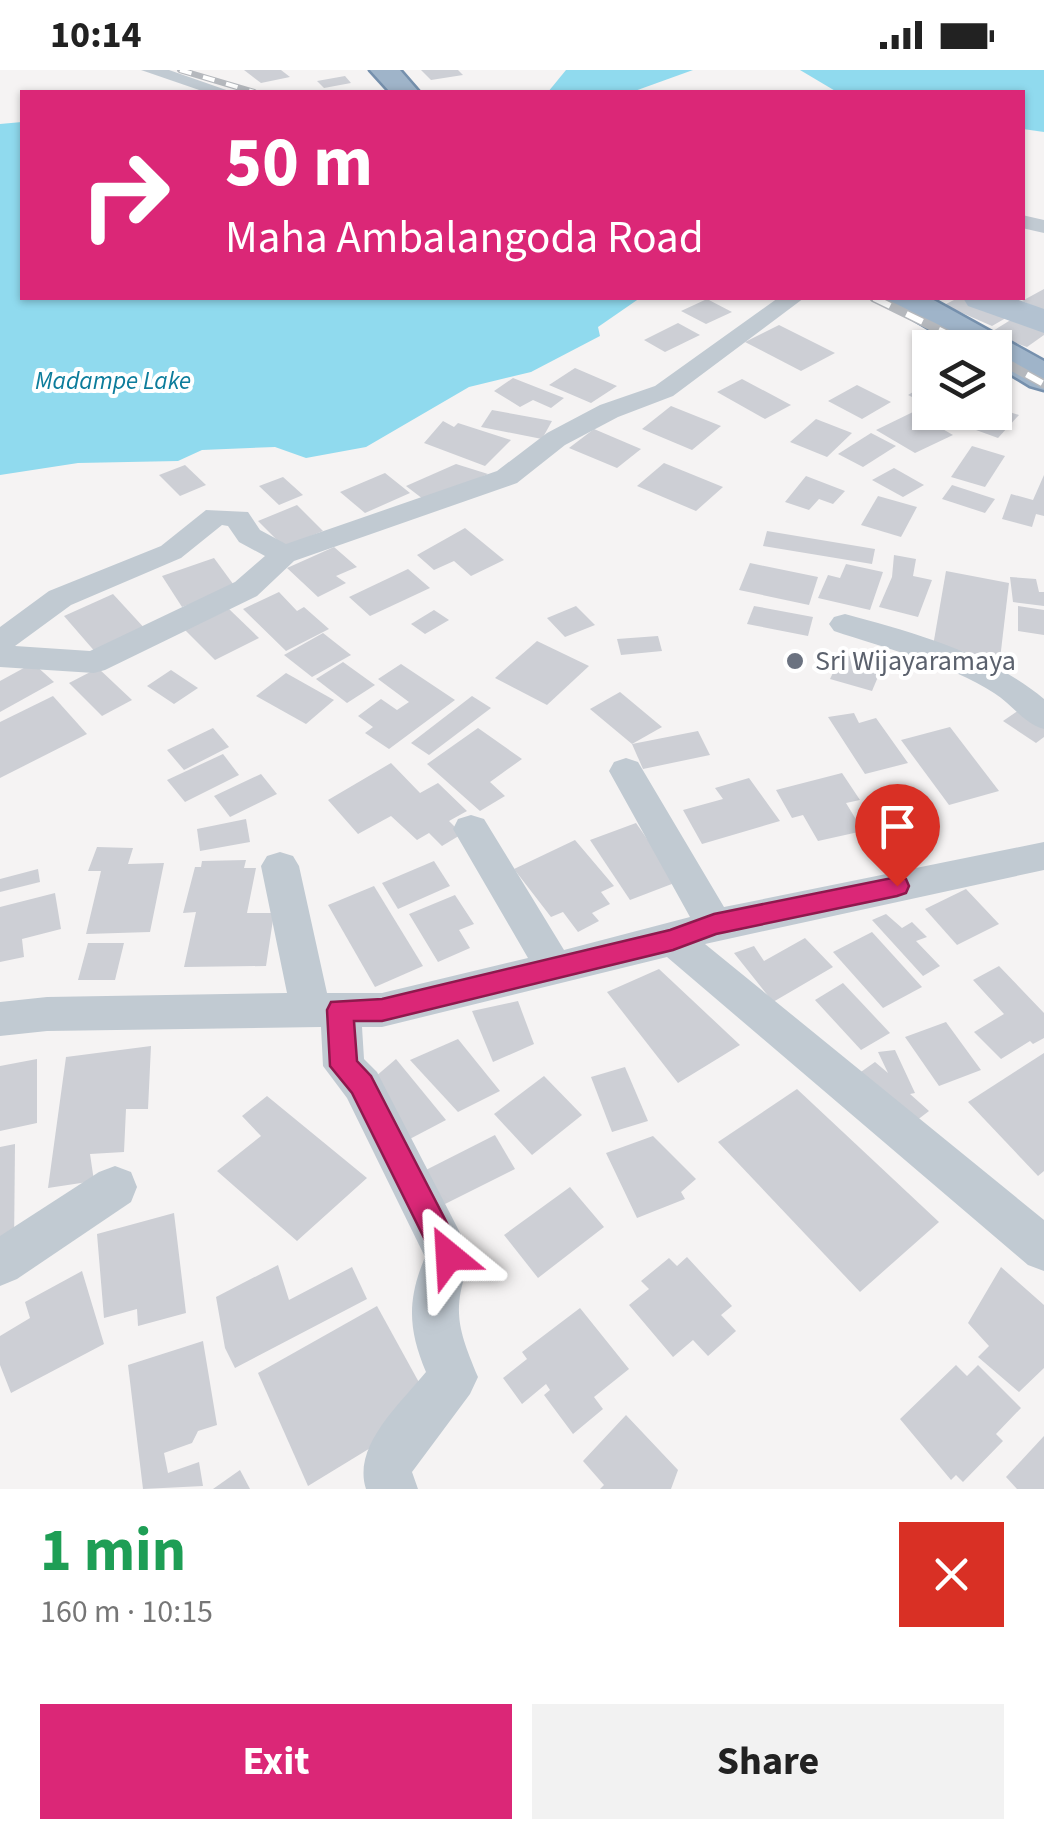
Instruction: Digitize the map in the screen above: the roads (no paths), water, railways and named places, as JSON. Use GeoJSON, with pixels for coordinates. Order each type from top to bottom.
{"type":"FeatureCollection","features":[{"type":"Feature","properties":{"kind":"highway"},"geometry":{"type":"LineString","coordinates":[[384,70],[403,90]]}},
{"type":"Feature","properties":{"kind":"highway"},"geometry":{"type":"LineString","coordinates":[[923,301],[966,330]]}},
{"type":"Feature","properties":{"kind":"highway"},"geometry":{"type":"LineString","coordinates":[[1012,359],[1044,378]]}},
{"type":"Feature","properties":{"kind":"main road"},"geometry":{"type":"LineString","coordinates":[[986,300],[1044,322]]}},
{"type":"Feature","properties":{"kind":"street"},"geometry":{"type":"LineString","coordinates":[[150,70],[216,90]]}},
{"type":"Feature","properties":{"kind":"street"},"geometry":{"type":"LineString","coordinates":[[0,656],[94,662],[246,589],[284,555],[507,476],[556,438],[609,411],[664,390],[789,300]]}},
{"type":"Feature","properties":{"kind":"street"},"geometry":{"type":"LineString","coordinates":[[0,642],[60,598],[170,552],[216,516],[238,518],[249,536],[284,555]]}},
{"type":"Feature","properties":{"kind":"street"},"geometry":{"type":"LineString","coordinates":[[846,624],[1005,684],[1044,717]]}},
{"type":"Feature","properties":{"kind":"street"},"geometry":{"type":"LineString","coordinates":[[626,771],[714,924]]}},
{"type":"Feature","properties":{"kind":"street"},"geometry":{"type":"LineString","coordinates":[[471,829],[554,968]]}},
{"type":"Feature","properties":{"kind":"street"},"geometry":{"type":"LineString","coordinates":[[0,1019],[47,1014],[382,1010],[673,940],[714,924],[1044,856]]}},
{"type":"Feature","properties":{"kind":"street"},"geometry":{"type":"LineString","coordinates":[[280,866],[344,1066],[362,1085],[449,1256],[430,1316],[435,1341],[453,1376],[390,1458],[386,1471],[392,1489]]}},
{"type":"Feature","properties":{"kind":"street"},"geometry":{"type":"LineString","coordinates":[[673,940],[1044,1248]]}},
{"type":"Feature","properties":{"kind":"street"},"geometry":{"type":"LineString","coordinates":[[0,1263],[115,1187]]}},
{"type":"Feature","properties":{"kind":"water"},"geometry":{"type":"Polygon","coordinates":[[[566,70],[693,70],[638,90],[550,90],[566,70]]]}},
{"type":"Feature","properties":{"kind":"water"},"geometry":{"type":"Polygon","coordinates":[[[800,70],[1044,70],[1044,132],[1025,129],[1025,90],[834,90],[800,70]]]}},
{"type":"Feature","properties":{"kind":"water","name":"Madampe Lake"},"geometry":{"type":"Polygon","coordinates":[[[20,122],[20,300],[637,300],[598,327],[600,336],[531,372],[469,387],[366,447],[306,458],[275,447],[202,450],[178,461],[78,463],[0,475],[0,124],[20,122]]]}},
{"type":"Feature","properties":{"kind":"railway"},"geometry":{"type":"LineString","coordinates":[[180,70],[247,90]]}},
{"type":"Feature","properties":{"kind":"railway"},"geometry":{"type":"LineString","coordinates":[[878,300],[939,330]]}},
{"type":"Feature","properties":{"kind":"railway"},"geometry":{"type":"LineString","coordinates":[[1012,366],[1044,384]]}},
{"type":"Feature","properties":{"kind":"place","name":"Sri Wijayaramaya"},"geometry":{"type":"Point","coordinates":[795,661]}}]}
